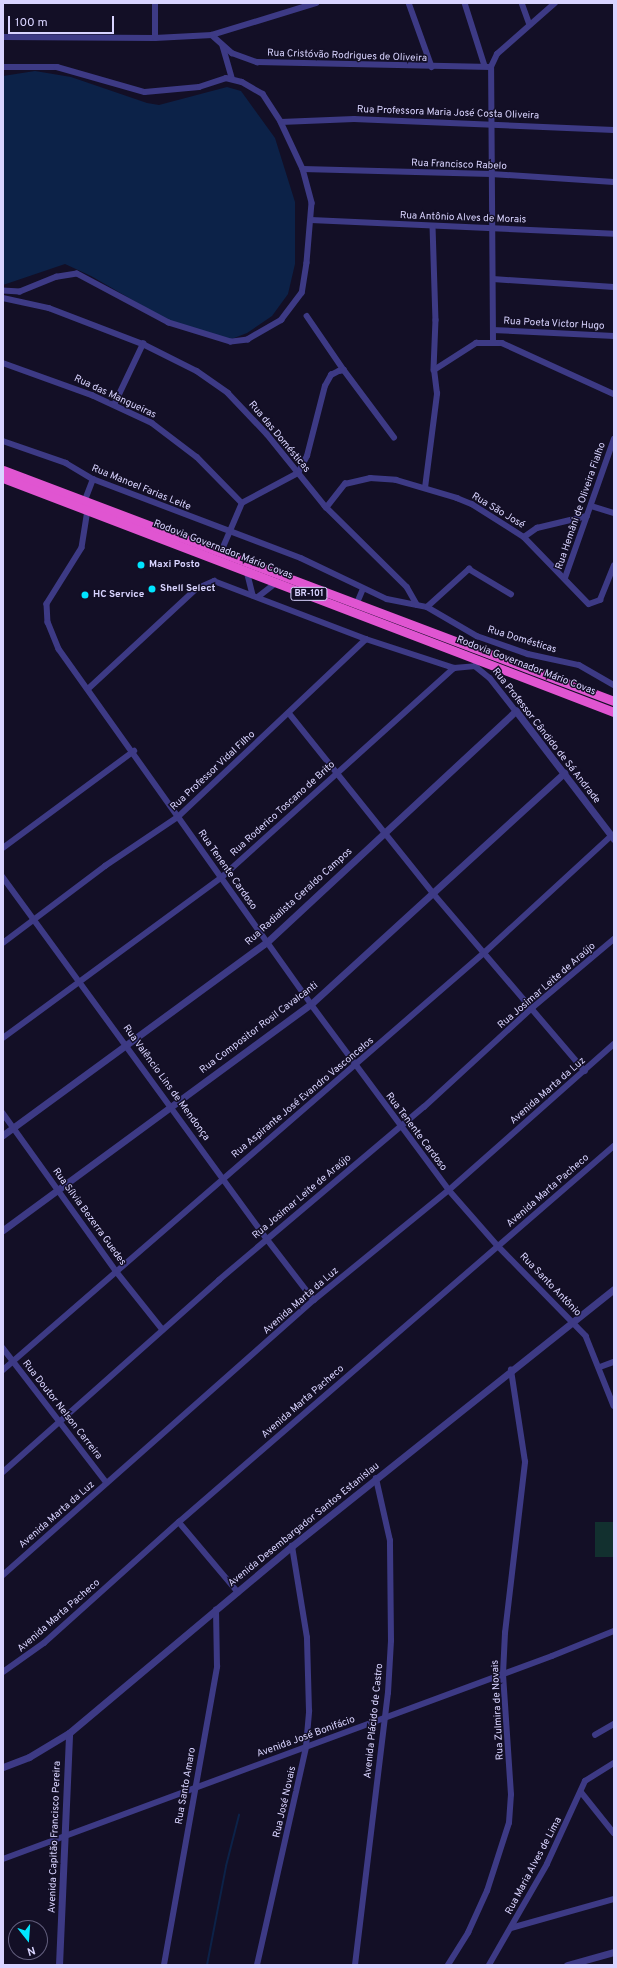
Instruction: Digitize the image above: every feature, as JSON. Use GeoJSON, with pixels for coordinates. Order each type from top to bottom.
{"type":"FeatureCollection","features":[{"type":"Feature","properties":{"kind":"highway","name":"Rodovia Governador Mário Covas"},"geometry":{"type":"LineString","coordinates":[[3,470],[614,701]]}},
{"type":"Feature","properties":{"kind":"highway","name":"Rodovia Governador Mário Covas"},"geometry":{"type":"LineString","coordinates":[[3,478],[277,582],[476,662],[614,712]]}},
{"type":"Feature","properties":{"kind":"street"},"geometry":{"type":"LineString","coordinates":[[155,3],[155,38]]}},
{"type":"Feature","properties":{"kind":"street"},"geometry":{"type":"LineString","coordinates":[[3,37],[155,38],[212,35],[316,3]]}},
{"type":"Feature","properties":{"kind":"street"},"geometry":{"type":"LineString","coordinates":[[409,3],[432,67]]}},
{"type":"Feature","properties":{"kind":"street"},"geometry":{"type":"LineString","coordinates":[[465,3],[488,67],[491,123],[493,341]]}},
{"type":"Feature","properties":{"kind":"street"},"geometry":{"type":"LineString","coordinates":[[522,3],[530,25]]}},
{"type":"Feature","properties":{"kind":"street"},"geometry":{"type":"LineString","coordinates":[[488,67],[497,54],[555,3]]}},
{"type":"Feature","properties":{"kind":"street","name":"Rua Cristóvão Rodrigues de Oliveira"},"geometry":{"type":"LineString","coordinates":[[212,35],[223,46],[242,59],[257,62],[432,67],[488,67]]}},
{"type":"Feature","properties":{"kind":"street"},"geometry":{"type":"LineString","coordinates":[[223,46],[232,78]]}},
{"type":"Feature","properties":{"kind":"street"},"geometry":{"type":"LineString","coordinates":[[3,67],[57,67],[145,92],[188,89],[232,78],[263,94],[281,122],[303,169],[310,192],[311,220],[302,293],[274,326],[242,342],[231,342],[169,323],[77,274],[57,277],[20,292],[3,291]]}},
{"type":"Feature","properties":{"kind":"street","name":"Rua Professora Maria José Costa Oliveira"},"geometry":{"type":"LineString","coordinates":[[281,122],[354,119],[491,123],[614,130]]}},
{"type":"Feature","properties":{"kind":"street","name":"Rua Francisco Rabelo"},"geometry":{"type":"LineString","coordinates":[[303,169],[491,174],[614,182]]}},
{"type":"Feature","properties":{"kind":"street","name":"Rua Antônio Alves de Morais"},"geometry":{"type":"LineString","coordinates":[[311,220],[614,234]]}},
{"type":"Feature","properties":{"kind":"street"},"geometry":{"type":"LineString","coordinates":[[425,488],[437,394],[434,370],[436,320],[433,226]]}},
{"type":"Feature","properties":{"kind":"street"},"geometry":{"type":"LineString","coordinates":[[492,279],[614,287]]}},
{"type":"Feature","properties":{"kind":"street","name":"Rua das Domésticas"},"geometry":{"type":"LineString","coordinates":[[3,298],[49,308],[143,344],[198,371],[228,393],[251,415],[326,508],[407,587],[417,604]]}},
{"type":"Feature","properties":{"kind":"street"},"geometry":{"type":"LineString","coordinates":[[307,316],[344,370],[394,437]]}},
{"type":"Feature","properties":{"kind":"street","name":"Rua Poeta Victor Hugo"},"geometry":{"type":"LineString","coordinates":[[493,330],[614,336]]}},
{"type":"Feature","properties":{"kind":"street"},"geometry":{"type":"LineString","coordinates":[[434,370],[476,343],[493,341],[513,347],[614,394]]}},
{"type":"Feature","properties":{"kind":"street"},"geometry":{"type":"LineString","coordinates":[[114,405],[143,344]]}},
{"type":"Feature","properties":{"kind":"street","name":"Rua das Mangueiras"},"geometry":{"type":"LineString","coordinates":[[3,363],[114,405],[152,423],[173,437],[242,503]]}},
{"type":"Feature","properties":{"kind":"street"},"geometry":{"type":"LineString","coordinates":[[221,552],[228,532],[242,503],[298,473],[307,456],[325,386],[331,375],[344,370]]}},
{"type":"Feature","properties":{"kind":"street","name":"Rua Hemâni de Oliveira Fialho"},"geometry":{"type":"LineString","coordinates":[[565,578],[614,440]]}},
{"type":"Feature","properties":{"kind":"street","name":"Rua Manoel Farias Leite"},"geometry":{"type":"LineString","coordinates":[[3,441],[66,463],[93,479],[228,532],[300,558],[387,599],[427,607]]}},
{"type":"Feature","properties":{"kind":"street"},"geometry":{"type":"LineString","coordinates":[[85,500],[93,479]]}},
{"type":"Feature","properties":{"kind":"street","name":"Rua São José"},"geometry":{"type":"LineString","coordinates":[[326,508],[345,484],[356,480],[396,480],[472,504],[524,537],[589,604],[600,600],[614,566]]}},
{"type":"Feature","properties":{"kind":"street"},"geometry":{"type":"LineString","coordinates":[[591,506],[614,513]]}},
{"type":"Feature","properties":{"kind":"street","name":"Rua Tenente Cardoso"},"geometry":{"type":"LineString","coordinates":[[88,510],[82,548],[50,597],[46,611],[59,649],[134,752],[311,1004],[400,1126],[449,1190]]}},
{"type":"Feature","properties":{"kind":"street"},"geometry":{"type":"LineString","coordinates":[[524,537],[537,528],[586,516]]}},
{"type":"Feature","properties":{"kind":"street"},"geometry":{"type":"LineString","coordinates":[[427,607],[469,569],[511,594]]}},
{"type":"Feature","properties":{"kind":"street"},"geometry":{"type":"LineString","coordinates":[[247,571],[255,596]]}},
{"type":"Feature","properties":{"kind":"street"},"geometry":{"type":"LineString","coordinates":[[88,689],[201,585],[214,581],[366,639],[454,668],[476,662]]}},
{"type":"Feature","properties":{"kind":"street"},"geometry":{"type":"LineString","coordinates":[[255,596],[277,582]]}},
{"type":"Feature","properties":{"kind":"street"},"geometry":{"type":"LineString","coordinates":[[357,603],[363,589]]}},
{"type":"Feature","properties":{"kind":"street","name":"Rua Domésticas"},"geometry":{"type":"LineString","coordinates":[[427,607],[476,636],[528,654],[578,665],[614,685]]}},
{"type":"Feature","properties":{"kind":"street","name":"Rua Professor Vidal Filho"},"geometry":{"type":"LineString","coordinates":[[3,943],[105,866],[179,816],[366,639]]}},
{"type":"Feature","properties":{"kind":"street","name":"Rua Professor Cândido de Sá Andrade"},"geometry":{"type":"LineString","coordinates":[[476,662],[516,711],[612,837]]}},
{"type":"Feature","properties":{"kind":"street","name":"Rua Roderico Toscano de Brito"},"geometry":{"type":"LineString","coordinates":[[3,1038],[78,981],[222,877],[336,772],[454,668]]}},
{"type":"Feature","properties":{"kind":"street","name":"Rua Radialista Geraldo Campos"},"geometry":{"type":"LineString","coordinates":[[3,1135],[267,942],[516,711]]}},
{"type":"Feature","properties":{"kind":"street"},"geometry":{"type":"LineString","coordinates":[[289,713],[386,832],[433,893],[485,952],[585,1071]]}},
{"type":"Feature","properties":{"kind":"street"},"geometry":{"type":"LineString","coordinates":[[3,848],[134,752]]}},
{"type":"Feature","properties":{"kind":"street","name":"Rua Compositor Rosil Cavalcanti"},"geometry":{"type":"LineString","coordinates":[[3,1230],[57,1188],[311,1004],[564,773]]}},
{"type":"Feature","properties":{"kind":"street","name":"Rua Aspirante José Evandro Vasconcelos"},"geometry":{"type":"LineString","coordinates":[[3,1370],[485,952],[612,837]]}},
{"type":"Feature","properties":{"kind":"street","name":"Rua Valêncio Lins de Mendonça"},"geometry":{"type":"LineString","coordinates":[[3,877],[78,981],[127,1044],[267,1239],[314,1300]]}},
{"type":"Feature","properties":{"kind":"street","name":"Rua Josimar Leite de Araújo"},"geometry":{"type":"LineString","coordinates":[[3,1472],[267,1239],[447,1087],[532,1008],[614,939]]}},
{"type":"Feature","properties":{"kind":"street","name":"Avenida Marta da Luz"},"geometry":{"type":"LineString","coordinates":[[3,1575],[314,1300],[449,1190],[614,1044]]}},
{"type":"Feature","properties":{"kind":"street","name":"Rua Sílvia Bezerra Guedes"},"geometry":{"type":"LineString","coordinates":[[3,1113],[116,1271],[163,1330]]}},
{"type":"Feature","properties":{"kind":"street","name":"Avenida Marta Pacheco"},"geometry":{"type":"LineString","coordinates":[[3,1672],[44,1643],[179,1522],[614,1146]]}},
{"type":"Feature","properties":{"kind":"street","name":"Rua Santo Antônio"},"geometry":{"type":"LineString","coordinates":[[449,1190],[498,1246],[586,1336],[600,1367],[614,1406]]}},
{"type":"Feature","properties":{"kind":"street","name":"Avenida Desembargador Santos Estanislau"},"geometry":{"type":"LineString","coordinates":[[3,1767],[29,1757],[69,1733],[292,1546],[614,1289]]}},
{"type":"Feature","properties":{"kind":"street","name":"Rua Doutor Nelson Carreira"},"geometry":{"type":"LineString","coordinates":[[3,1348],[58,1422],[107,1483]]}},
{"type":"Feature","properties":{"kind":"street"},"geometry":{"type":"LineString","coordinates":[[600,1367],[614,1362]]}},
{"type":"Feature","properties":{"kind":"street","name":"Rua Zulmira de Novais"},"geometry":{"type":"LineString","coordinates":[[448,1965],[468,1933],[486,1891],[509,1823],[510,1782],[503,1674],[509,1579],[525,1462],[511,1370]]}},
{"type":"Feature","properties":{"kind":"street","name":"Avenida Plácido de Castro"},"geometry":{"type":"LineString","coordinates":[[355,1965],[384,1718],[391,1641],[391,1561],[387,1522],[376,1479]]}},
{"type":"Feature","properties":{"kind":"street"},"geometry":{"type":"LineString","coordinates":[[179,1522],[238,1592]]}},
{"type":"Feature","properties":{"kind":"street","name":"Rua José Novais"},"geometry":{"type":"LineString","coordinates":[[257,1965],[306,1747],[309,1711],[307,1638],[292,1546]]}},
{"type":"Feature","properties":{"kind":"street","name":"Rua Santo Amaro"},"geometry":{"type":"LineString","coordinates":[[164,1965],[217,1667],[216,1610]]}},
{"type":"Feature","properties":{"kind":"street","name":"Avenida José Bonifácio"},"geometry":{"type":"LineString","coordinates":[[3,1859],[503,1674],[614,1631]]}},
{"type":"Feature","properties":{"kind":"street"},"geometry":{"type":"LineString","coordinates":[[595,1735],[614,1724]]}},
{"type":"Feature","properties":{"kind":"street","name":"Avenida Capitão Francisco Pereira"},"geometry":{"type":"LineString","coordinates":[[59,1965],[66,1835],[69,1733]]}},
{"type":"Feature","properties":{"kind":"street","name":"Rua Maria Alves de Lima"},"geometry":{"type":"LineString","coordinates":[[489,1965],[547,1864],[582,1793],[585,1781],[614,1763]]}},
{"type":"Feature","properties":{"kind":"street"},"geometry":{"type":"LineString","coordinates":[[582,1793],[614,1833]]}},
{"type":"Feature","properties":{"kind":"street"},"geometry":{"type":"LineString","coordinates":[[511,1928],[614,1899]]}},
{"type":"Feature","properties":{"kind":"street"},"geometry":{"type":"LineString","coordinates":[[567,1965],[614,1952]]}},
{"type":"Feature","properties":{"kind":"green space"},"geometry":{"type":"Polygon","coordinates":[[[595,1522],[614,1522],[614,1557],[595,1557],[595,1522]]]}},
{"type":"Feature","properties":{"kind":"water"},"geometry":{"type":"Polygon","coordinates":[[[35,71],[71,77],[147,103],[159,105],[227,87],[241,91],[275,138],[295,202],[295,264],[288,294],[272,316],[247,333],[229,340],[176,325],[91,276],[65,264],[3,285],[3,76],[35,71]]]}},
{"type":"Feature","properties":{"kind":"waterway"},"geometry":{"type":"LineString","coordinates":[[207,1965],[226,1866],[239,1815]]}},
{"type":"Feature","properties":{"kind":"place","name":"Maxi Posto"},"geometry":{"type":"Point","coordinates":[141,565]}},
{"type":"Feature","properties":{"kind":"place","name":"Shell Select"},"geometry":{"type":"Point","coordinates":[152,589]}},
{"type":"Feature","properties":{"kind":"place","name":"HC Service"},"geometry":{"type":"Point","coordinates":[85,595]}}]}
